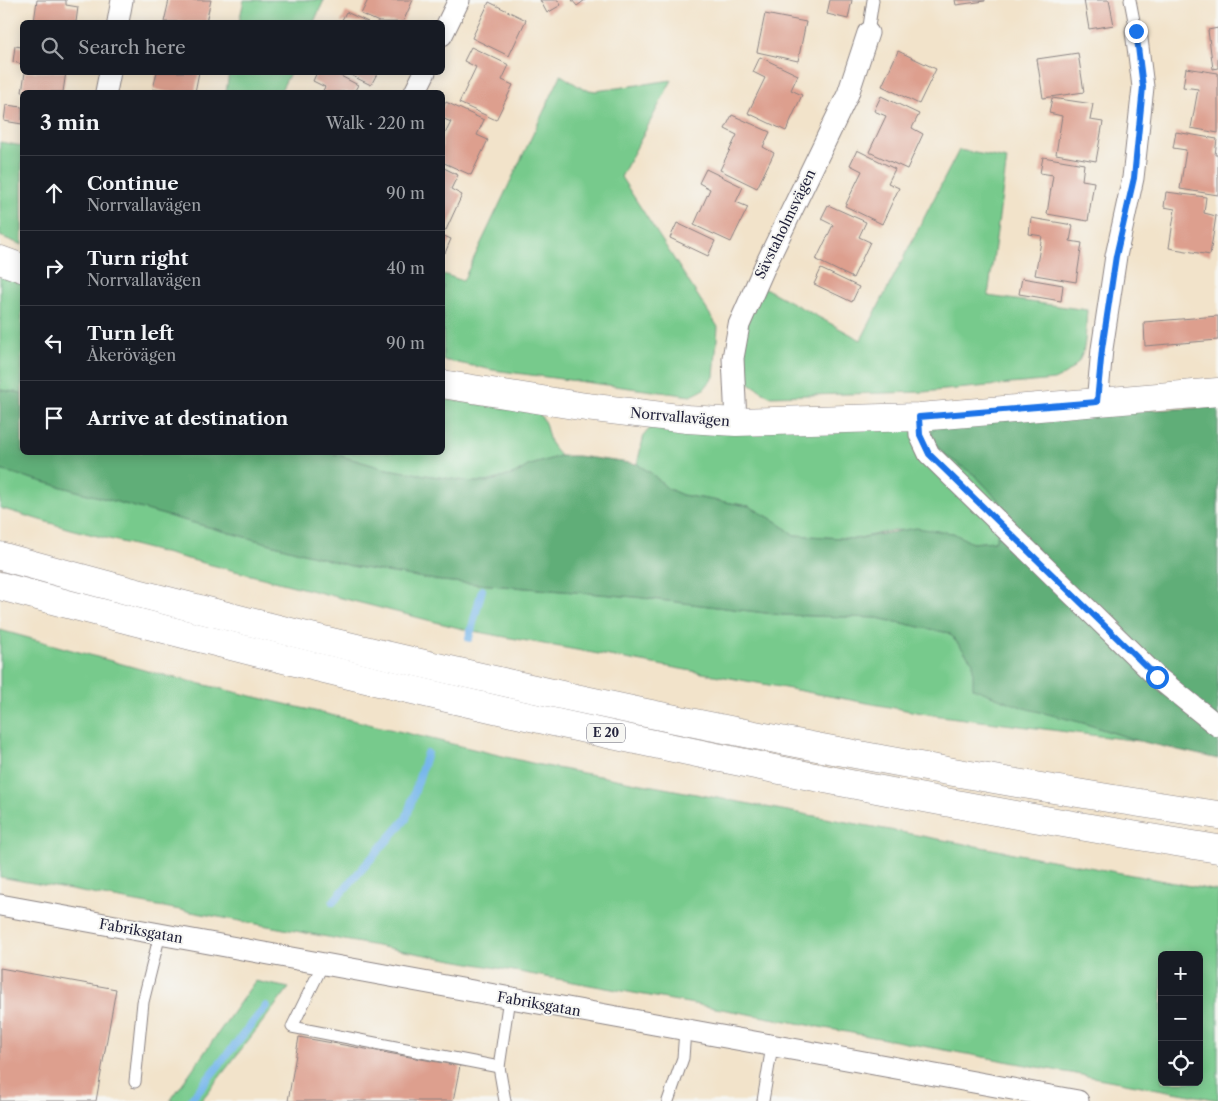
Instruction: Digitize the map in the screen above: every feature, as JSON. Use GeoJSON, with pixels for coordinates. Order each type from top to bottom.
{"type":"FeatureCollection","features":[{"type":"Feature","properties":{"kind":"main road"},"geometry":{"type":"LineString","coordinates":[[0,260],[20,267]]}},
{"type":"Feature","properties":{"kind":"main road","name":"Norrvallavägen"},"geometry":{"type":"LineString","coordinates":[[445,384],[586,408],[687,419],[736,422],[919,417],[1124,398],[1218,392]]}},
{"type":"Feature","properties":{"kind":"main road","name":"E 20"},"geometry":{"type":"LineString","coordinates":[[0,556],[316,637],[618,708],[855,756],[1076,794],[1218,815]]}},
{"type":"Feature","properties":{"kind":"main road","name":"E 20"},"geometry":{"type":"LineString","coordinates":[[0,586],[239,648],[606,733],[884,790],[1218,850]]}},
{"type":"Feature","properties":{"kind":"street"},"geometry":{"type":"LineString","coordinates":[[118,20],[122,0]]}},
{"type":"Feature","properties":{"kind":"street"},"geometry":{"type":"LineString","coordinates":[[445,29],[459,0]]}},
{"type":"Feature","properties":{"kind":"street"},"geometry":{"type":"LineString","coordinates":[[1097,402],[1102,349],[1116,256],[1134,178],[1143,87],[1136,31]]}},
{"type":"Feature","properties":{"kind":"street","name":"Sävstaholmsvägen"},"geometry":{"type":"LineString","coordinates":[[736,422],[733,358],[738,325],[764,266],[848,94],[868,34]]}},
{"type":"Feature","properties":{"kind":"street"},"geometry":{"type":"LineString","coordinates":[[106,90],[109,75]]}},
{"type":"Feature","properties":{"kind":"street"},"geometry":{"type":"LineString","coordinates":[[416,90],[424,75]]}},
{"type":"Feature","properties":{"kind":"street"},"geometry":{"type":"LineString","coordinates":[[919,417],[920,435],[929,454],[1157,677],[1218,726]]}},
{"type":"Feature","properties":{"kind":"street","name":"Fabriksgatan"},"geometry":{"type":"LineString","coordinates":[[0,905],[1078,1101]]}},
{"type":"Feature","properties":{"kind":"lane"},"geometry":{"type":"LineString","coordinates":[[868,34],[873,0]]}},
{"type":"Feature","properties":{"kind":"lane"},"geometry":{"type":"LineString","coordinates":[[1130,0],[1136,31]]}},
{"type":"Feature","properties":{"kind":"lane"},"geometry":{"type":"LineString","coordinates":[[135,1082],[143,1002],[160,934]]}},
{"type":"Feature","properties":{"kind":"lane"},"geometry":{"type":"LineString","coordinates":[[323,964],[292,1027],[499,1068]]}},
{"type":"Feature","properties":{"kind":"lane"},"geometry":{"type":"LineString","coordinates":[[505,1101],[499,1068],[509,998]]}},
{"type":"Feature","properties":{"kind":"lane"},"geometry":{"type":"LineString","coordinates":[[668,1101],[683,1058],[685,1030]]}},
{"type":"Feature","properties":{"kind":"lane"},"geometry":{"type":"LineString","coordinates":[[763,1101],[772,1046]]}},
{"type":"Feature","properties":{"kind":"green space"},"geometry":{"type":"Polygon","coordinates":[[[244,0],[324,0],[315,20],[239,20],[244,0]]]}},
{"type":"Feature","properties":{"kind":"green space"},"geometry":{"type":"Polygon","coordinates":[[[229,75],[289,75],[281,90],[226,90],[229,75]]]}},
{"type":"Feature","properties":{"kind":"green space"},"geometry":{"type":"Polygon","coordinates":[[[561,75],[583,89],[596,91],[672,80],[621,177],[718,327],[714,377],[703,390],[691,396],[493,370],[445,360],[445,275],[463,281],[561,75]]]}},
{"type":"Feature","properties":{"kind":"green space"},"geometry":{"type":"Polygon","coordinates":[[[0,142],[20,146],[20,244],[0,236],[0,142]]]}},
{"type":"Feature","properties":{"kind":"green space"},"geometry":{"type":"Polygon","coordinates":[[[959,150],[1007,159],[988,296],[1087,310],[1083,352],[1074,367],[1066,374],[1054,380],[923,392],[769,396],[748,382],[744,373],[746,323],[763,287],[861,340],[959,150]]]}},
{"type":"Feature","properties":{"kind":"green space"},"geometry":{"type":"Polygon","coordinates":[[[0,276],[20,283],[20,393],[0,390],[0,276]]]}},
{"type":"Feature","properties":{"kind":"green space"},"geometry":{"type":"Polygon","coordinates":[[[0,390],[20,393],[20,455],[338,455],[386,469],[472,482],[487,482],[515,474],[528,466],[560,456],[578,456],[637,464],[651,473],[667,488],[682,495],[749,506],[777,522],[794,535],[855,539],[916,528],[953,533],[972,543],[995,541],[1002,524],[1001,503],[976,476],[944,454],[929,436],[938,424],[1107,412],[1218,407],[1218,759],[1139,741],[1083,723],[1024,708],[973,688],[973,662],[949,633],[877,618],[782,615],[635,597],[441,581],[351,566],[0,470],[0,390]]]}},
{"type":"Feature","properties":{"kind":"green space"},"geometry":{"type":"Polygon","coordinates":[[[445,399],[539,413],[545,423],[550,442],[560,456],[528,466],[515,474],[487,482],[472,482],[386,469],[338,455],[445,455],[445,399]]]}},
{"type":"Feature","properties":{"kind":"green space"},"geometry":{"type":"Polygon","coordinates":[[[938,424],[929,436],[944,454],[976,476],[1001,503],[1002,524],[995,541],[972,543],[953,533],[894,530],[855,539],[794,535],[777,522],[749,506],[682,495],[667,488],[651,473],[637,464],[644,435],[651,427],[938,424]]]}},
{"type":"Feature","properties":{"kind":"green space"},"geometry":{"type":"Polygon","coordinates":[[[0,470],[351,566],[441,581],[635,597],[782,615],[877,618],[949,633],[973,662],[1083,723],[1139,741],[933,715],[467,630],[70,529],[0,508],[0,470]]]}},
{"type":"Feature","properties":{"kind":"green space"},"geometry":{"type":"Polygon","coordinates":[[[0,630],[151,672],[540,765],[1218,891],[1218,1100],[0,877],[0,630]]]}},
{"type":"Feature","properties":{"kind":"green space"},"geometry":{"type":"Polygon","coordinates":[[[255,981],[289,988],[201,1101],[170,1101],[255,981]]]}},
{"type":"Feature","properties":{"kind":"building"},"geometry":{"type":"Polygon","coordinates":[[[37,0],[66,0],[66,5],[78,7],[76,20],[34,20],[37,0]]]}},
{"type":"Feature","properties":{"kind":"building"},"geometry":{"type":"Polygon","coordinates":[[[169,0],[211,0],[206,20],[164,20],[169,0]]]}},
{"type":"Feature","properties":{"kind":"building"},"geometry":{"type":"Polygon","coordinates":[[[368,0],[413,0],[404,20],[374,20],[361,14],[368,0]]]}},
{"type":"Feature","properties":{"kind":"building"},"geometry":{"type":"Polygon","coordinates":[[[540,0],[558,0],[561,5],[547,13],[540,0]]]}},
{"type":"Feature","properties":{"kind":"building"},"geometry":{"type":"Polygon","coordinates":[[[572,0],[585,0],[577,6],[572,0]]]}},
{"type":"Feature","properties":{"kind":"building"},"geometry":{"type":"Polygon","coordinates":[[[830,0],[852,0],[848,19],[827,14],[830,0]]]}},
{"type":"Feature","properties":{"kind":"building"},"geometry":{"type":"Polygon","coordinates":[[[955,0],[985,0],[985,1],[956,5],[955,0]]]}},
{"type":"Feature","properties":{"kind":"building"},"geometry":{"type":"Polygon","coordinates":[[[1084,0],[1109,0],[1114,25],[1089,29],[1084,0]]]}},
{"type":"Feature","properties":{"kind":"building"},"geometry":{"type":"Polygon","coordinates":[[[489,2],[526,20],[509,56],[472,38],[489,2]]]}},
{"type":"Feature","properties":{"kind":"building"},"geometry":{"type":"Polygon","coordinates":[[[346,12],[364,20],[342,20],[346,12]]]}},
{"type":"Feature","properties":{"kind":"building"},"geometry":{"type":"Polygon","coordinates":[[[765,14],[806,22],[798,61],[757,52],[765,14]]]}},
{"type":"Feature","properties":{"kind":"building"},"geometry":{"type":"Polygon","coordinates":[[[1218,28],[1218,68],[1213,69],[1208,30],[1218,28]]]}},
{"type":"Feature","properties":{"kind":"building"},"geometry":{"type":"Polygon","coordinates":[[[15,46],[20,47],[20,64],[13,62],[15,46]]]}},
{"type":"Feature","properties":{"kind":"building"},"geometry":{"type":"Polygon","coordinates":[[[471,47],[509,65],[502,80],[513,85],[496,120],[459,103],[476,67],[464,61],[471,47]]]}},
{"type":"Feature","properties":{"kind":"building"},"geometry":{"type":"Polygon","coordinates":[[[898,51],[936,69],[919,104],[882,86],[898,51]]]}},
{"type":"Feature","properties":{"kind":"building"},"geometry":{"type":"Polygon","coordinates":[[[1078,53],[1084,92],[1043,98],[1037,59],[1078,53]]]}},
{"type":"Feature","properties":{"kind":"building"},"geometry":{"type":"Polygon","coordinates":[[[760,57],[798,75],[791,90],[802,95],[786,131],[748,113],[765,78],[753,72],[760,57]]]}},
{"type":"Feature","properties":{"kind":"building"},"geometry":{"type":"Polygon","coordinates":[[[1186,68],[1218,73],[1218,133],[1191,128],[1198,89],[1183,87],[1186,68]]]}},
{"type":"Feature","properties":{"kind":"building"},"geometry":{"type":"Polygon","coordinates":[[[25,75],[66,75],[63,90],[22,90],[25,75]]]}},
{"type":"Feature","properties":{"kind":"building"},"geometry":{"type":"Polygon","coordinates":[[[156,75],[198,75],[195,90],[153,89],[156,75]]]}},
{"type":"Feature","properties":{"kind":"building"},"geometry":{"type":"Polygon","coordinates":[[[316,75],[339,75],[358,85],[355,90],[323,90],[325,87],[313,81],[316,75]]]}},
{"type":"Feature","properties":{"kind":"building"},"geometry":{"type":"Polygon","coordinates":[[[350,75],[376,75],[371,85],[350,75]]]}},
{"type":"Feature","properties":{"kind":"building"},"geometry":{"type":"Polygon","coordinates":[[[881,96],[919,114],[912,128],[923,134],[907,169],[869,152],[886,116],[874,111],[881,96]]]}},
{"type":"Feature","properties":{"kind":"building"},"geometry":{"type":"Polygon","coordinates":[[[1052,98],[1093,104],[1090,120],[1103,122],[1096,161],[1056,154],[1062,116],[1049,113],[1052,98]]]}},
{"type":"Feature","properties":{"kind":"building"},"geometry":{"type":"Polygon","coordinates":[[[446,102],[484,120],[477,135],[488,140],[471,175],[445,163],[445,134],[451,122],[445,119],[446,102]]]}},
{"type":"Feature","properties":{"kind":"building"},"geometry":{"type":"Polygon","coordinates":[[[6,105],[20,107],[20,124],[4,121],[6,105]]]}},
{"type":"Feature","properties":{"kind":"building"},"geometry":{"type":"Polygon","coordinates":[[[732,115],[770,132],[763,147],[774,153],[757,188],[720,170],[737,135],[725,129],[732,115]]]}},
{"type":"Feature","properties":{"kind":"building"},"geometry":{"type":"Polygon","coordinates":[[[1176,132],[1217,139],[1215,155],[1218,155],[1218,195],[1180,189],[1186,150],[1173,148],[1176,132]]]}},
{"type":"Feature","properties":{"kind":"building"},"geometry":{"type":"Polygon","coordinates":[[[857,150],[895,169],[888,183],[899,188],[882,224],[845,206],[862,171],[850,165],[857,150]]]}},
{"type":"Feature","properties":{"kind":"building"},"geometry":{"type":"Polygon","coordinates":[[[1043,157],[1084,164],[1082,180],[1094,182],[1088,221],[1047,214],[1053,175],[1040,173],[1043,157]]]}},
{"type":"Feature","properties":{"kind":"building"},"geometry":{"type":"Polygon","coordinates":[[[445,168],[458,175],[451,189],[462,195],[446,230],[445,168]]]}},
{"type":"Feature","properties":{"kind":"building"},"geometry":{"type":"Polygon","coordinates":[[[706,169],[743,187],[736,202],[748,207],[731,242],[694,225],[710,189],[699,183],[706,169]]]}},
{"type":"Feature","properties":{"kind":"building"},"geometry":{"type":"Polygon","coordinates":[[[1166,192],[1206,197],[1204,213],[1216,216],[1210,255],[1169,248],[1175,209],[1164,207],[1166,192]]]}},
{"type":"Feature","properties":{"kind":"building"},"geometry":{"type":"Polygon","coordinates":[[[828,205],[866,222],[859,237],[870,242],[853,278],[816,260],[833,225],[821,219],[828,205]]]}},
{"type":"Feature","properties":{"kind":"building"},"geometry":{"type":"Polygon","coordinates":[[[1031,218],[1073,225],[1070,241],[1082,243],[1076,282],[1035,275],[1042,236],[1029,234],[1031,218]]]}},
{"type":"Feature","properties":{"kind":"building"},"geometry":{"type":"Polygon","coordinates":[[[677,223],[715,241],[708,256],[670,238],[677,223]]]}},
{"type":"Feature","properties":{"kind":"building"},"geometry":{"type":"Polygon","coordinates":[[[445,236],[451,239],[445,253],[445,236]]]}},
{"type":"Feature","properties":{"kind":"building"},"geometry":{"type":"Polygon","coordinates":[[[821,269],[859,287],[852,302],[814,284],[821,269]]]}},
{"type":"Feature","properties":{"kind":"building"},"geometry":{"type":"Polygon","coordinates":[[[1022,278],[1063,285],[1061,301],[1019,294],[1022,278]]]}},
{"type":"Feature","properties":{"kind":"building"},"geometry":{"type":"Polygon","coordinates":[[[1218,316],[1218,340],[1145,346],[1144,322],[1218,316]]]}},
{"type":"Feature","properties":{"kind":"building"},"geometry":{"type":"Polygon","coordinates":[[[0,968],[116,989],[96,1101],[0,1101],[0,968]]]}},
{"type":"Feature","properties":{"kind":"building"},"geometry":{"type":"Polygon","coordinates":[[[299,1037],[460,1066],[453,1101],[288,1101],[299,1037]]]}},
{"type":"Feature","properties":{"kind":"waterway"},"geometry":{"type":"LineString","coordinates":[[469,638],[482,590]]}},
{"type":"Feature","properties":{"kind":"waterway"},"geometry":{"type":"LineString","coordinates":[[333,902],[406,819],[427,753]]}},
{"type":"Feature","properties":{"kind":"waterway"},"geometry":{"type":"LineString","coordinates":[[190,1101],[266,1006]]}},
{"type":"Feature","properties":{"kind":"route"},"geometry":{"type":"LineString","coordinates":[[1136,31],[1143,87],[1134,178],[1116,256],[1102,349],[1097,402],[919,417],[920,435],[929,454],[1157,677]]}}]}
